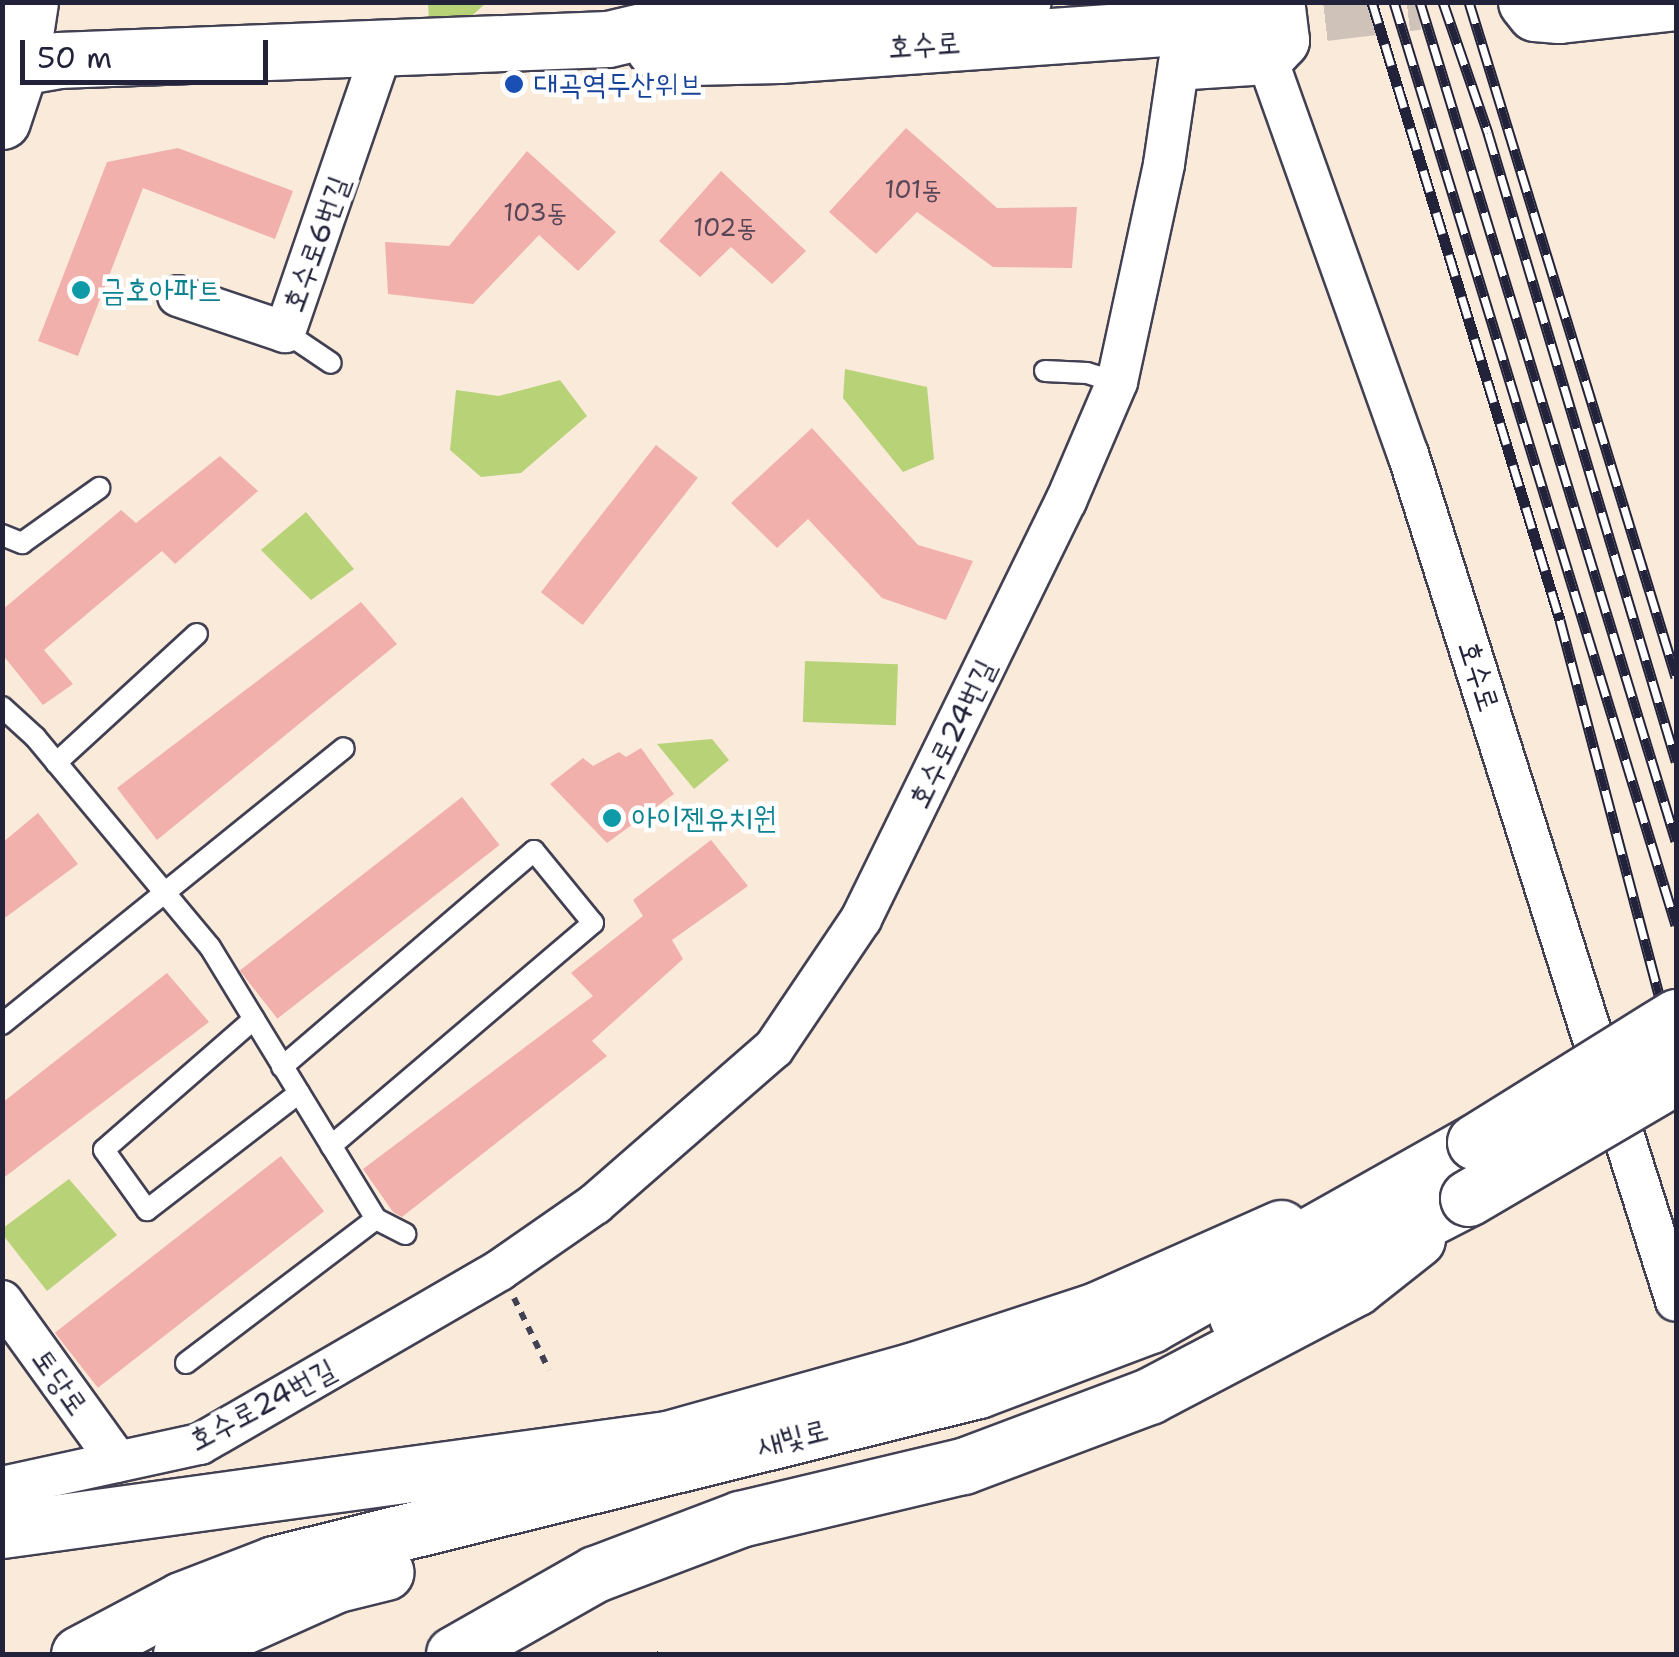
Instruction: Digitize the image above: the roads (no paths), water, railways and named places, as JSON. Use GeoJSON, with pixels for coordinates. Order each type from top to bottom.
{"type":"FeatureCollection","features":[{"type":"Feature","properties":{"kind":"main road"},"geometry":{"type":"LineString","coordinates":[[2,121],[11,68],[30,2]]}},
{"type":"Feature","properties":{"kind":"main road","name":"호수로"},"geometry":{"type":"LineString","coordinates":[[977,17],[1024,2]]}},
{"type":"Feature","properties":{"kind":"main road"},"geometry":{"type":"LineString","coordinates":[[1526,2],[1534,13],[1559,15],[1674,2]]}},
{"type":"Feature","properties":{"kind":"main road"},"geometry":{"type":"LineString","coordinates":[[977,17],[1028,64],[1179,62],[1262,27]]}},
{"type":"Feature","properties":{"kind":"main road","name":"호수로"},"geometry":{"type":"LineString","coordinates":[[11,68],[58,60],[608,38],[689,20],[977,17],[1262,27]]}},
{"type":"Feature","properties":{"kind":"main road"},"geometry":{"type":"LineString","coordinates":[[1476,1142],[1676,1017]]}},
{"type":"Feature","properties":{"kind":"main road"},"geometry":{"type":"LineString","coordinates":[[2,1530],[667,1439],[914,1370],[1098,1309],[1476,1142],[1582,1100],[1676,1050]]}},
{"type":"Feature","properties":{"kind":"main road"},"geometry":{"type":"LineString","coordinates":[[454,1654],[594,1574],[740,1519],[963,1466],[1149,1396],[1355,1288],[1468,1198],[1676,1076]]}},
{"type":"Feature","properties":{"kind":"main road"},"geometry":{"type":"LineString","coordinates":[[1468,1198],[1676,1103]]}},
{"type":"Feature","properties":{"kind":"main road","name":"새빛로"},"geometry":{"type":"LineString","coordinates":[[78,1654],[181,1600],[274,1564],[978,1390],[1150,1324],[1476,1142]]}},
{"type":"Feature","properties":{"kind":"main road","name":"새빛로"},"geometry":{"type":"LineString","coordinates":[[180,1654],[336,1584],[776,1479],[970,1426],[1116,1376],[1468,1198]]}},
{"type":"Feature","properties":{"kind":"street","name":"호수로"},"geometry":{"type":"LineString","coordinates":[[1262,27],[1408,454],[1676,1301]]}},
{"type":"Feature","properties":{"kind":"street","name":"호수로6번길"},"geometry":{"type":"LineString","coordinates":[[178,296],[285,332],[382,50]]}},
{"type":"Feature","properties":{"kind":"street","name":"호수로24번길"},"geometry":{"type":"LineString","coordinates":[[2,1487],[200,1444],[500,1270],[595,1204],[774,1048],[861,919],[1066,501],[1117,382],[1164,164],[1179,62]]}},
{"type":"Feature","properties":{"kind":"street","name":"토당로"},"geometry":{"type":"LineString","coordinates":[[4,1305],[118,1462]]}},
{"type":"Feature","properties":{"kind":"lane"},"geometry":{"type":"LineString","coordinates":[[285,332],[331,363]]}},
{"type":"Feature","properties":{"kind":"lane"},"geometry":{"type":"LineString","coordinates":[[1045,371],[1087,373],[1117,382]]}},
{"type":"Feature","properties":{"kind":"lane"},"geometry":{"type":"LineString","coordinates":[[2,535],[22,543],[99,488]]}},
{"type":"Feature","properties":{"kind":"lane"},"geometry":{"type":"LineString","coordinates":[[56,762],[196,634]]}},
{"type":"Feature","properties":{"kind":"lane"},"geometry":{"type":"LineString","coordinates":[[2,706],[56,762],[210,948],[376,1219],[405,1234]]}},
{"type":"Feature","properties":{"kind":"lane"},"geometry":{"type":"LineString","coordinates":[[2,1024],[344,748]]}},
{"type":"Feature","properties":{"kind":"lane"},"geometry":{"type":"LineString","coordinates":[[282,1066],[534,851],[593,923],[331,1146]]}},
{"type":"Feature","properties":{"kind":"lane"},"geometry":{"type":"LineString","coordinates":[[254,1019],[104,1150],[147,1210],[299,1093]]}},
{"type":"Feature","properties":{"kind":"lane"},"geometry":{"type":"LineString","coordinates":[[186,1363],[376,1219]]}},
{"type":"Feature","properties":{"kind":"tunnel"},"geometry":{"type":"LineString","coordinates":[[1242,23],[1418,2]]}},
{"type":"Feature","properties":{"kind":"railway"},"geometry":{"type":"LineString","coordinates":[[1372,2],[1560,620],[1676,1060]]}},
{"type":"Feature","properties":{"kind":"railway"},"geometry":{"type":"LineString","coordinates":[[1394,2],[1676,925]]}},
{"type":"Feature","properties":{"kind":"railway"},"geometry":{"type":"LineString","coordinates":[[1420,2],[1676,841]]}},
{"type":"Feature","properties":{"kind":"railway"},"geometry":{"type":"LineString","coordinates":[[1443,2],[1488,133],[1676,761]]}},
{"type":"Feature","properties":{"kind":"railway"},"geometry":{"type":"LineString","coordinates":[[1469,2],[1676,677]]}},
{"type":"Feature","properties":{"kind":"place","name":"대곡역두산위브"},"geometry":{"type":"Point","coordinates":[514,84]}},
{"type":"Feature","properties":{"kind":"place","name":"금호아파트"},"geometry":{"type":"Point","coordinates":[81,290]}},
{"type":"Feature","properties":{"kind":"place","name":"아이젠유치원"},"geometry":{"type":"Point","coordinates":[612,818]}}]}
